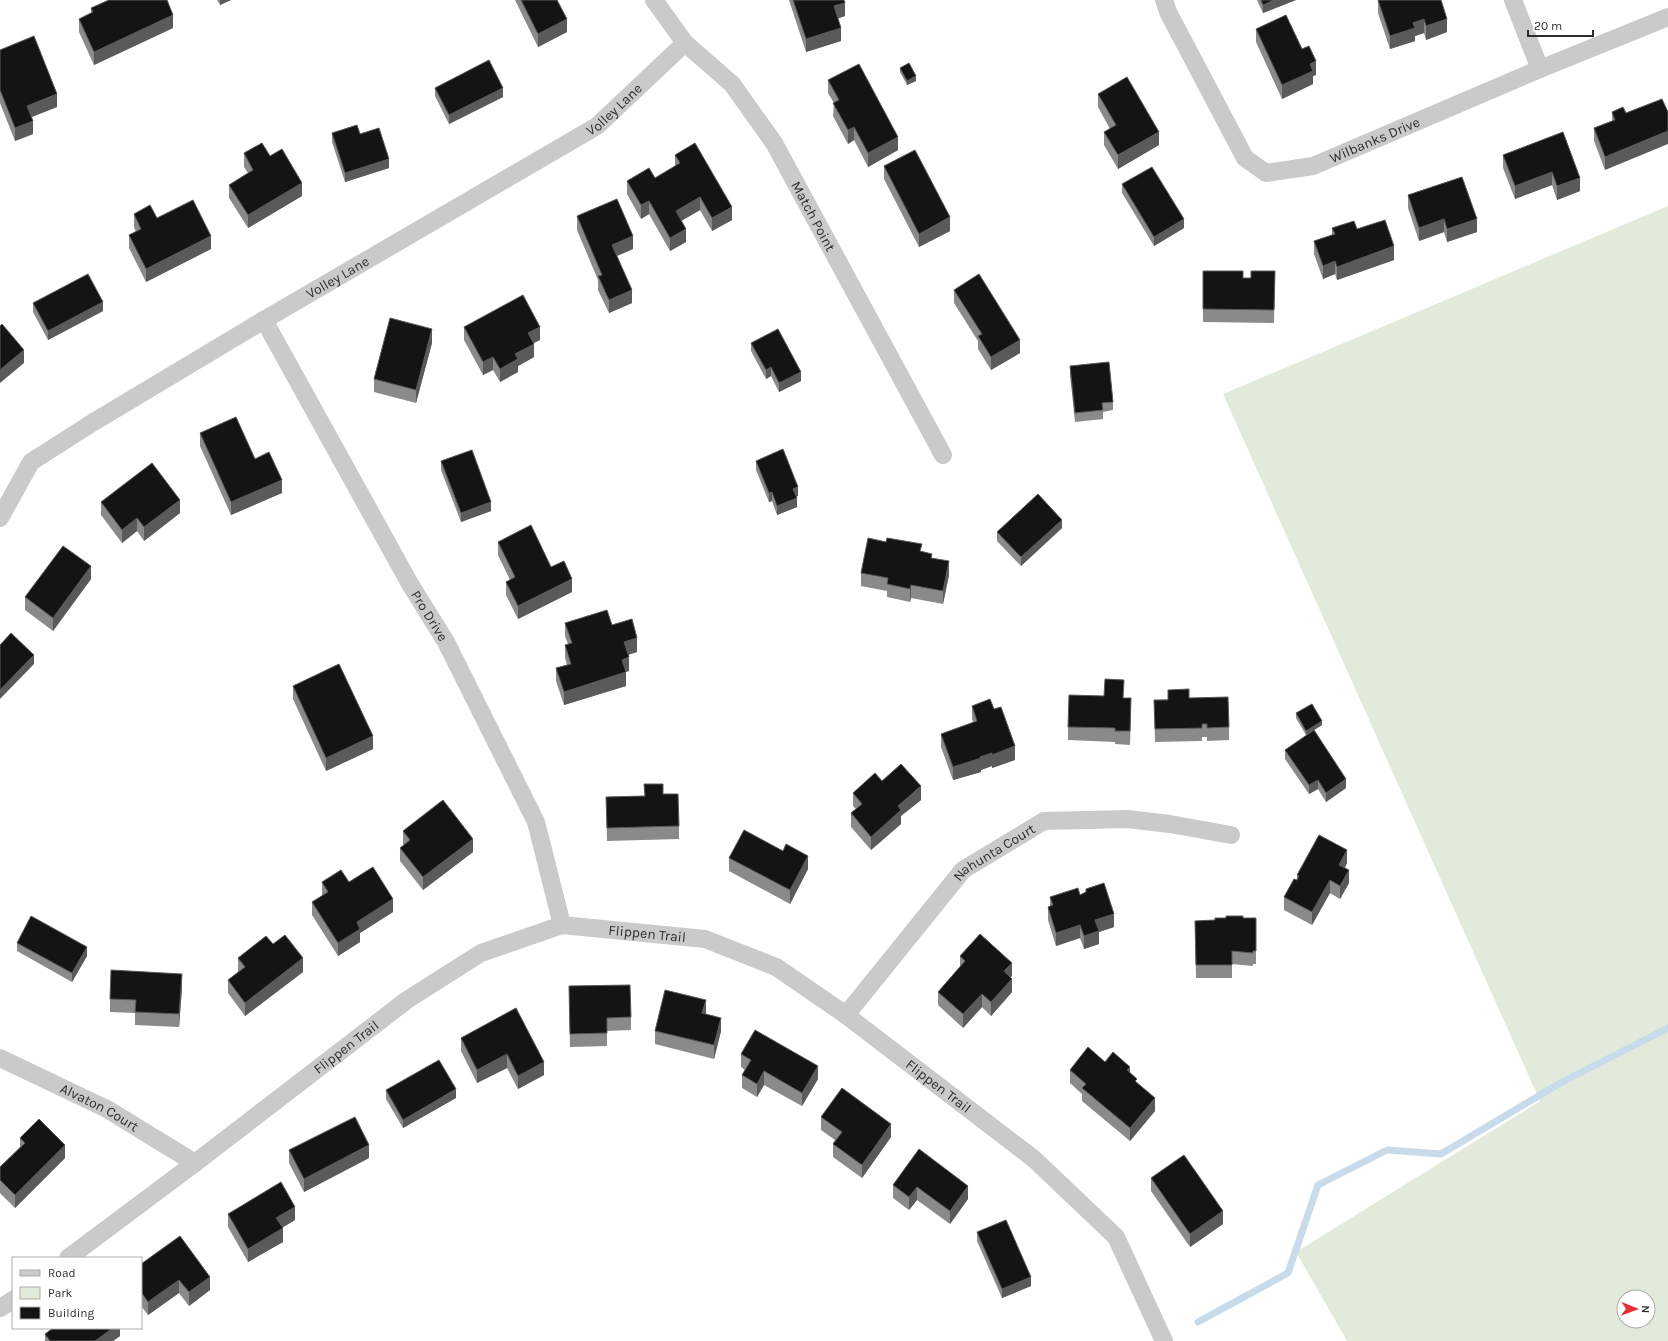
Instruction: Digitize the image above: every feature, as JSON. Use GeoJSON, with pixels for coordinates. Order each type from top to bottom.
{"type":"FeatureCollection","features":[{"type":"Feature","properties":{"kind":"street","name":"Match Point"},"geometry":{"type":"LineString","coordinates":[[654,0],[686,43],[732,84],[774,144],[943,455]]}},
{"type":"Feature","properties":{"kind":"street","name":"Wilbanks Drive"},"geometry":{"type":"LineString","coordinates":[[1164,0],[1172,19],[1246,158],[1266,173],[1312,166],[1540,69],[1668,17]]}},
{"type":"Feature","properties":{"kind":"street"},"geometry":{"type":"LineString","coordinates":[[1513,0],[1540,69]]}},
{"type":"Feature","properties":{"kind":"street","name":"Volley Lane"},"geometry":{"type":"LineString","coordinates":[[0,518],[31,462],[92,423],[264,320],[597,126],[686,43]]}},
{"type":"Feature","properties":{"kind":"street","name":"Pro Drive"},"geometry":{"type":"LineString","coordinates":[[264,320],[410,584],[446,642],[536,822],[562,925]]}},
{"type":"Feature","properties":{"kind":"street","name":"Nahunta Court"},"geometry":{"type":"LineString","coordinates":[[846,1015],[963,870],[1044,821],[1127,819],[1170,824],[1231,835]]}},
{"type":"Feature","properties":{"kind":"street","name":"Flippen Trail"},"geometry":{"type":"LineString","coordinates":[[69,1257],[195,1163],[407,1000],[481,954],[562,925],[705,939],[776,967],[846,1015],[1034,1159],[1116,1237],[1164,1341]]}},
{"type":"Feature","properties":{"kind":"street","name":"Alvaton Court"},"geometry":{"type":"LineString","coordinates":[[0,1058],[107,1109],[195,1163]]}},
{"type":"Feature","properties":{"kind":"street"},"geometry":{"type":"LineString","coordinates":[[0,1308],[12,1301]]}},
{"type":"Feature","properties":{"kind":"green space"},"geometry":{"type":"Polygon","coordinates":[[[1668,206],[1668,1341],[1347,1341],[1296,1252],[1540,1101],[1223,394],[1668,206]]]}},
{"type":"Feature","properties":{"kind":"building"},"geometry":{"type":"Polygon","coordinates":[[[109,0],[167,0],[173,15],[94,52],[79,19],[93,12],[91,8],[109,0]]]}},
{"type":"Feature","properties":{"kind":"building"},"geometry":{"type":"Polygon","coordinates":[[[521,0],[557,0],[567,19],[538,34],[521,0]]]}},
{"type":"Feature","properties":{"kind":"building"},"geometry":{"type":"Polygon","coordinates":[[[793,0],[844,0],[845,3],[834,6],[841,28],[806,39],[793,0]]]}},
{"type":"Feature","properties":{"kind":"building"},"geometry":{"type":"Polygon","coordinates":[[[1261,0],[1274,0],[1263,5],[1261,0]]]}},
{"type":"Feature","properties":{"kind":"building"},"geometry":{"type":"Polygon","coordinates":[[[1378,0],[1441,0],[1447,19],[1426,26],[1424,19],[1413,23],[1415,28],[1390,36],[1378,0]]]}},
{"type":"Feature","properties":{"kind":"building"},"geometry":{"type":"Polygon","coordinates":[[[1286,15],[1302,49],[1309,46],[1316,61],[1310,64],[1313,71],[1282,85],[1256,29],[1286,15]]]}},
{"type":"Feature","properties":{"kind":"building"},"geometry":{"type":"Polygon","coordinates":[[[34,36],[57,94],[27,106],[33,121],[15,128],[0,90],[0,50],[34,36]]]}},
{"type":"Feature","properties":{"kind":"building"},"geometry":{"type":"Polygon","coordinates":[[[489,60],[503,88],[449,115],[435,88],[489,60]]]}},
{"type":"Feature","properties":{"kind":"building"},"geometry":{"type":"Polygon","coordinates":[[[909,63],[916,76],[907,81],[900,68],[909,63]]]}},
{"type":"Feature","properties":{"kind":"building"},"geometry":{"type":"Polygon","coordinates":[[[859,64],[898,137],[868,153],[854,127],[848,130],[833,103],[839,100],[828,80],[859,64]]]}},
{"type":"Feature","properties":{"kind":"building"},"geometry":{"type":"Polygon","coordinates":[[[1127,77],[1159,132],[1118,155],[1104,132],[1116,125],[1098,94],[1127,77]]]}},
{"type":"Feature","properties":{"kind":"building"},"geometry":{"type":"Polygon","coordinates":[[[1662,99],[1668,112],[1668,131],[1605,157],[1594,128],[1615,120],[1612,112],[1623,107],[1626,113],[1662,99]]]}},
{"type":"Feature","properties":{"kind":"building"},"geometry":{"type":"Polygon","coordinates":[[[357,125],[360,134],[379,128],[389,159],[345,173],[332,133],[357,125]]]}},
{"type":"Feature","properties":{"kind":"building"},"geometry":{"type":"Polygon","coordinates":[[[1563,132],[1580,178],[1557,186],[1552,172],[1515,186],[1503,155],[1563,132]]]}},
{"type":"Feature","properties":{"kind":"building"},"geometry":{"type":"Polygon","coordinates":[[[262,143],[270,156],[282,149],[302,183],[248,215],[229,185],[253,170],[244,153],[262,143]]]}},
{"type":"Feature","properties":{"kind":"building"},"geometry":{"type":"Polygon","coordinates":[[[695,143],[732,207],[712,218],[700,197],[676,211],[686,229],[670,238],[649,201],[641,205],[627,181],[649,168],[655,178],[680,163],[675,155],[695,143]]]}},
{"type":"Feature","properties":{"kind":"building"},"geometry":{"type":"Polygon","coordinates":[[[915,150],[950,217],[919,234],[884,166],[915,150]]]}},
{"type":"Feature","properties":{"kind":"building"},"geometry":{"type":"Polygon","coordinates":[[[1152,167],[1184,219],[1154,237],[1122,184],[1152,167]]]}},
{"type":"Feature","properties":{"kind":"building"},"geometry":{"type":"Polygon","coordinates":[[[1462,177],[1477,219],[1447,229],[1444,219],[1419,228],[1408,195],[1462,177]]]}},
{"type":"Feature","properties":{"kind":"building"},"geometry":{"type":"Polygon","coordinates":[[[617,199],[633,236],[612,245],[632,290],[609,300],[598,276],[602,275],[577,216],[617,199]]]}},
{"type":"Feature","properties":{"kind":"building"},"geometry":{"type":"Polygon","coordinates":[[[193,200],[211,236],[146,269],[129,235],[141,229],[134,214],[150,205],[157,218],[193,200]]]}},
{"type":"Feature","properties":{"kind":"building"},"geometry":{"type":"Polygon","coordinates":[[[1385,220],[1394,246],[1337,267],[1335,261],[1323,266],[1314,241],[1335,234],[1332,228],[1354,221],[1357,229],[1385,220]]]}},
{"type":"Feature","properties":{"kind":"building"},"geometry":{"type":"Polygon","coordinates":[[[1203,271],[1243,271],[1243,278],[1251,278],[1251,271],[1275,271],[1274,310],[1203,309],[1203,271]]]}},
{"type":"Feature","properties":{"kind":"building"},"geometry":{"type":"Polygon","coordinates":[[[88,274],[103,302],[48,331],[33,303],[88,274]]]}},
{"type":"Feature","properties":{"kind":"building"},"geometry":{"type":"Polygon","coordinates":[[[979,274],[1020,340],[991,357],[978,336],[982,334],[954,290],[979,274]]]}},
{"type":"Feature","properties":{"kind":"building"},"geometry":{"type":"Polygon","coordinates":[[[523,295],[540,327],[528,333],[534,344],[515,354],[518,359],[500,369],[493,357],[483,362],[464,327],[523,295]]]}},
{"type":"Feature","properties":{"kind":"building"},"geometry":{"type":"Polygon","coordinates":[[[390,318],[432,329],[416,390],[374,379],[390,318]]]}},
{"type":"Feature","properties":{"kind":"building"},"geometry":{"type":"Polygon","coordinates":[[[2,324],[24,350],[0,370],[0,326],[2,324]]]}},
{"type":"Feature","properties":{"kind":"building"},"geometry":{"type":"Polygon","coordinates":[[[778,329],[801,372],[779,383],[771,367],[766,370],[751,343],[778,329]]]}},
{"type":"Feature","properties":{"kind":"building"},"geometry":{"type":"Polygon","coordinates":[[[1109,362],[1113,402],[1102,403],[1103,410],[1075,413],[1070,366],[1109,362]]]}},
{"type":"Feature","properties":{"kind":"building"},"geometry":{"type":"Polygon","coordinates":[[[236,417],[255,459],[269,452],[282,480],[231,502],[200,433],[236,417]]]}},
{"type":"Feature","properties":{"kind":"building"},"geometry":{"type":"Polygon","coordinates":[[[783,449],[798,487],[793,489],[797,498],[777,506],[772,492],[769,493],[756,461],[783,449]]]}},
{"type":"Feature","properties":{"kind":"building"},"geometry":{"type":"Polygon","coordinates":[[[472,450],[491,502],[461,513],[441,461],[472,450]]]}},
{"type":"Feature","properties":{"kind":"building"},"geometry":{"type":"Polygon","coordinates":[[[152,463],[180,500],[144,527],[137,518],[122,530],[101,502],[152,463]]]}},
{"type":"Feature","properties":{"kind":"building"},"geometry":{"type":"Polygon","coordinates":[[[1038,494],[1062,520],[1021,557],[997,532],[1038,494]]]}},
{"type":"Feature","properties":{"kind":"building"},"geometry":{"type":"Polygon","coordinates":[[[531,525],[551,567],[564,561],[572,579],[518,606],[506,582],[515,577],[498,542],[531,525]]]}},
{"type":"Feature","properties":{"kind":"building"},"geometry":{"type":"Polygon","coordinates":[[[868,538],[886,542],[887,538],[922,544],[920,551],[932,554],[931,558],[949,561],[943,591],[911,585],[910,589],[887,584],[888,578],[861,573],[868,538]]]}},
{"type":"Feature","properties":{"kind":"building"},"geometry":{"type":"Polygon","coordinates":[[[63,546],[91,566],[53,618],[25,597],[63,546]]]}},
{"type":"Feature","properties":{"kind":"building"},"geometry":{"type":"Polygon","coordinates":[[[607,610],[612,625],[632,619],[637,638],[624,642],[629,657],[622,660],[626,672],[564,692],[556,668],[571,664],[565,645],[572,643],[565,623],[607,610]]]}},
{"type":"Feature","properties":{"kind":"building"},"geometry":{"type":"Polygon","coordinates":[[[11,633],[34,655],[0,690],[0,645],[11,633]]]}},
{"type":"Feature","properties":{"kind":"building"},"geometry":{"type":"Polygon","coordinates":[[[339,664],[373,736],[326,758],[293,686],[339,664]]]}},
{"type":"Feature","properties":{"kind":"building"},"geometry":{"type":"Polygon","coordinates":[[[1105,679],[1124,680],[1123,698],[1131,698],[1130,731],[1115,731],[1115,728],[1068,727],[1069,695],[1104,696],[1105,679]]]}},
{"type":"Feature","properties":{"kind":"building"},"geometry":{"type":"Polygon","coordinates":[[[1189,689],[1189,698],[1228,697],[1229,727],[1207,728],[1207,724],[1202,724],[1202,728],[1155,729],[1154,700],[1168,700],[1168,690],[1189,689]]]}},
{"type":"Feature","properties":{"kind":"building"},"geometry":{"type":"Polygon","coordinates":[[[990,699],[994,709],[1001,707],[1015,746],[953,767],[941,734],[977,721],[972,706],[990,699]]]}},
{"type":"Feature","properties":{"kind":"building"},"geometry":{"type":"Polygon","coordinates":[[[1312,704],[1322,721],[1306,731],[1296,713],[1312,704]]]}},
{"type":"Feature","properties":{"kind":"building"},"geometry":{"type":"Polygon","coordinates":[[[1314,730],[1346,779],[1326,793],[1318,780],[1309,785],[1285,750],[1314,730]]]}},
{"type":"Feature","properties":{"kind":"building"},"geometry":{"type":"Polygon","coordinates":[[[901,764],[921,786],[898,806],[901,810],[871,837],[851,813],[862,804],[853,793],[875,773],[882,781],[901,764]]]}},
{"type":"Feature","properties":{"kind":"building"},"geometry":{"type":"Polygon","coordinates":[[[644,784],[663,784],[663,794],[678,794],[679,826],[607,828],[606,797],[645,796],[644,784]]]}},
{"type":"Feature","properties":{"kind":"building"},"geometry":{"type":"Polygon","coordinates":[[[443,800],[473,839],[423,877],[400,848],[410,840],[403,831],[443,800]]]}},
{"type":"Feature","properties":{"kind":"building"},"geometry":{"type":"Polygon","coordinates":[[[744,830],[783,851],[786,844],[808,856],[790,890],[729,858],[744,830]]]}},
{"type":"Feature","properties":{"kind":"building"},"geometry":{"type":"Polygon","coordinates":[[[1319,835],[1347,850],[1339,865],[1349,870],[1340,886],[1330,880],[1312,912],[1284,897],[1294,879],[1297,880],[1299,876],[1297,875],[1319,835]]]}},
{"type":"Feature","properties":{"kind":"building"},"geometry":{"type":"Polygon","coordinates":[[[373,867],[393,899],[357,922],[360,929],[338,943],[312,902],[328,892],[322,882],[341,870],[349,882],[373,867]]]}},
{"type":"Feature","properties":{"kind":"building"},"geometry":{"type":"Polygon","coordinates":[[[1104,883],[1114,914],[1095,920],[1099,931],[1084,936],[1080,925],[1056,933],[1048,907],[1053,905],[1050,897],[1078,888],[1080,895],[1086,892],[1086,889],[1104,883]]]}},
{"type":"Feature","properties":{"kind":"building"},"geometry":{"type":"Polygon","coordinates":[[[31,916],[87,947],[72,973],[17,943],[31,916]]]}},
{"type":"Feature","properties":{"kind":"building"},"geometry":{"type":"Polygon","coordinates":[[[1226,916],[1256,918],[1256,951],[1253,951],[1253,953],[1232,951],[1232,965],[1196,965],[1195,921],[1215,920],[1215,918],[1226,918],[1226,916]]]}},
{"type":"Feature","properties":{"kind":"building"},"geometry":{"type":"Polygon","coordinates":[[[980,934],[1012,963],[1004,971],[1012,979],[991,1002],[982,994],[963,1014],[938,992],[965,961],[960,956],[980,934]]]}},
{"type":"Feature","properties":{"kind":"building"},"geometry":{"type":"Polygon","coordinates":[[[285,935],[303,958],[245,1003],[228,980],[245,967],[238,958],[266,936],[273,944],[285,935]]]}},
{"type":"Feature","properties":{"kind":"building"},"geometry":{"type":"Polygon","coordinates":[[[111,970],[182,974],[179,1014],[135,1012],[136,1000],[110,999],[111,970]]]}},
{"type":"Feature","properties":{"kind":"building"},"geometry":{"type":"Polygon","coordinates":[[[630,985],[631,1017],[607,1018],[607,1033],[570,1034],[569,986],[630,985]]]}},
{"type":"Feature","properties":{"kind":"building"},"geometry":{"type":"Polygon","coordinates":[[[665,990],[706,1000],[702,1013],[721,1018],[714,1045],[655,1031],[665,990]]]}},
{"type":"Feature","properties":{"kind":"building"},"geometry":{"type":"Polygon","coordinates":[[[516,1008],[544,1062],[518,1076],[507,1054],[477,1070],[461,1038],[516,1008]]]}},
{"type":"Feature","properties":{"kind":"building"},"geometry":{"type":"Polygon","coordinates":[[[755,1030],[818,1066],[802,1093],[764,1071],[757,1084],[742,1075],[751,1060],[741,1054],[755,1030]]]}},
{"type":"Feature","properties":{"kind":"building"},"geometry":{"type":"Polygon","coordinates":[[[1088,1047],[1105,1062],[1113,1052],[1130,1067],[1127,1070],[1137,1079],[1135,1081],[1155,1098],[1130,1128],[1082,1088],[1086,1084],[1070,1070],[1088,1047]]]}},
{"type":"Feature","properties":{"kind":"building"},"geometry":{"type":"Polygon","coordinates":[[[439,1060],[456,1089],[403,1120],[386,1090],[439,1060]]]}},
{"type":"Feature","properties":{"kind":"building"},"geometry":{"type":"Polygon","coordinates":[[[842,1088],[891,1124],[862,1165],[833,1144],[842,1132],[821,1117],[842,1088]]]}},
{"type":"Feature","properties":{"kind":"building"},"geometry":{"type":"Polygon","coordinates":[[[355,1117],[369,1145],[304,1179],[289,1150],[355,1117]]]}},
{"type":"Feature","properties":{"kind":"building"},"geometry":{"type":"Polygon","coordinates":[[[39,1119],[65,1145],[15,1195],[0,1180],[0,1167],[25,1143],[20,1138],[39,1119]]]}},
{"type":"Feature","properties":{"kind":"building"},"geometry":{"type":"Polygon","coordinates":[[[919,1149],[968,1186],[950,1211],[917,1187],[909,1197],[893,1185],[919,1149]]]}},
{"type":"Feature","properties":{"kind":"building"},"geometry":{"type":"Polygon","coordinates":[[[1184,1155],[1223,1211],[1190,1234],[1151,1178],[1184,1155]]]}},
{"type":"Feature","properties":{"kind":"building"},"geometry":{"type":"Polygon","coordinates":[[[281,1182],[295,1207],[276,1218],[283,1228],[248,1249],[228,1214],[281,1182]]]}},
{"type":"Feature","properties":{"kind":"building"},"geometry":{"type":"Polygon","coordinates":[[[1006,1220],[1031,1277],[1002,1289],[977,1232],[1006,1220]]]}},
{"type":"Feature","properties":{"kind":"building"},"geometry":{"type":"Polygon","coordinates":[[[180,1236],[210,1277],[189,1292],[179,1280],[148,1302],[142,1293],[142,1263],[180,1236]]]}},
{"type":"Feature","properties":{"kind":"building"},"geometry":{"type":"Polygon","coordinates":[[[52,1329],[112,1329],[95,1341],[50,1341],[45,1334],[52,1329]]]}},
{"type":"Feature","properties":{"kind":"waterway"},"geometry":{"type":"LineString","coordinates":[[1198,1322],[1288,1273],[1318,1185],[1387,1150],[1441,1154],[1562,1082],[1668,1028]]}}]}
